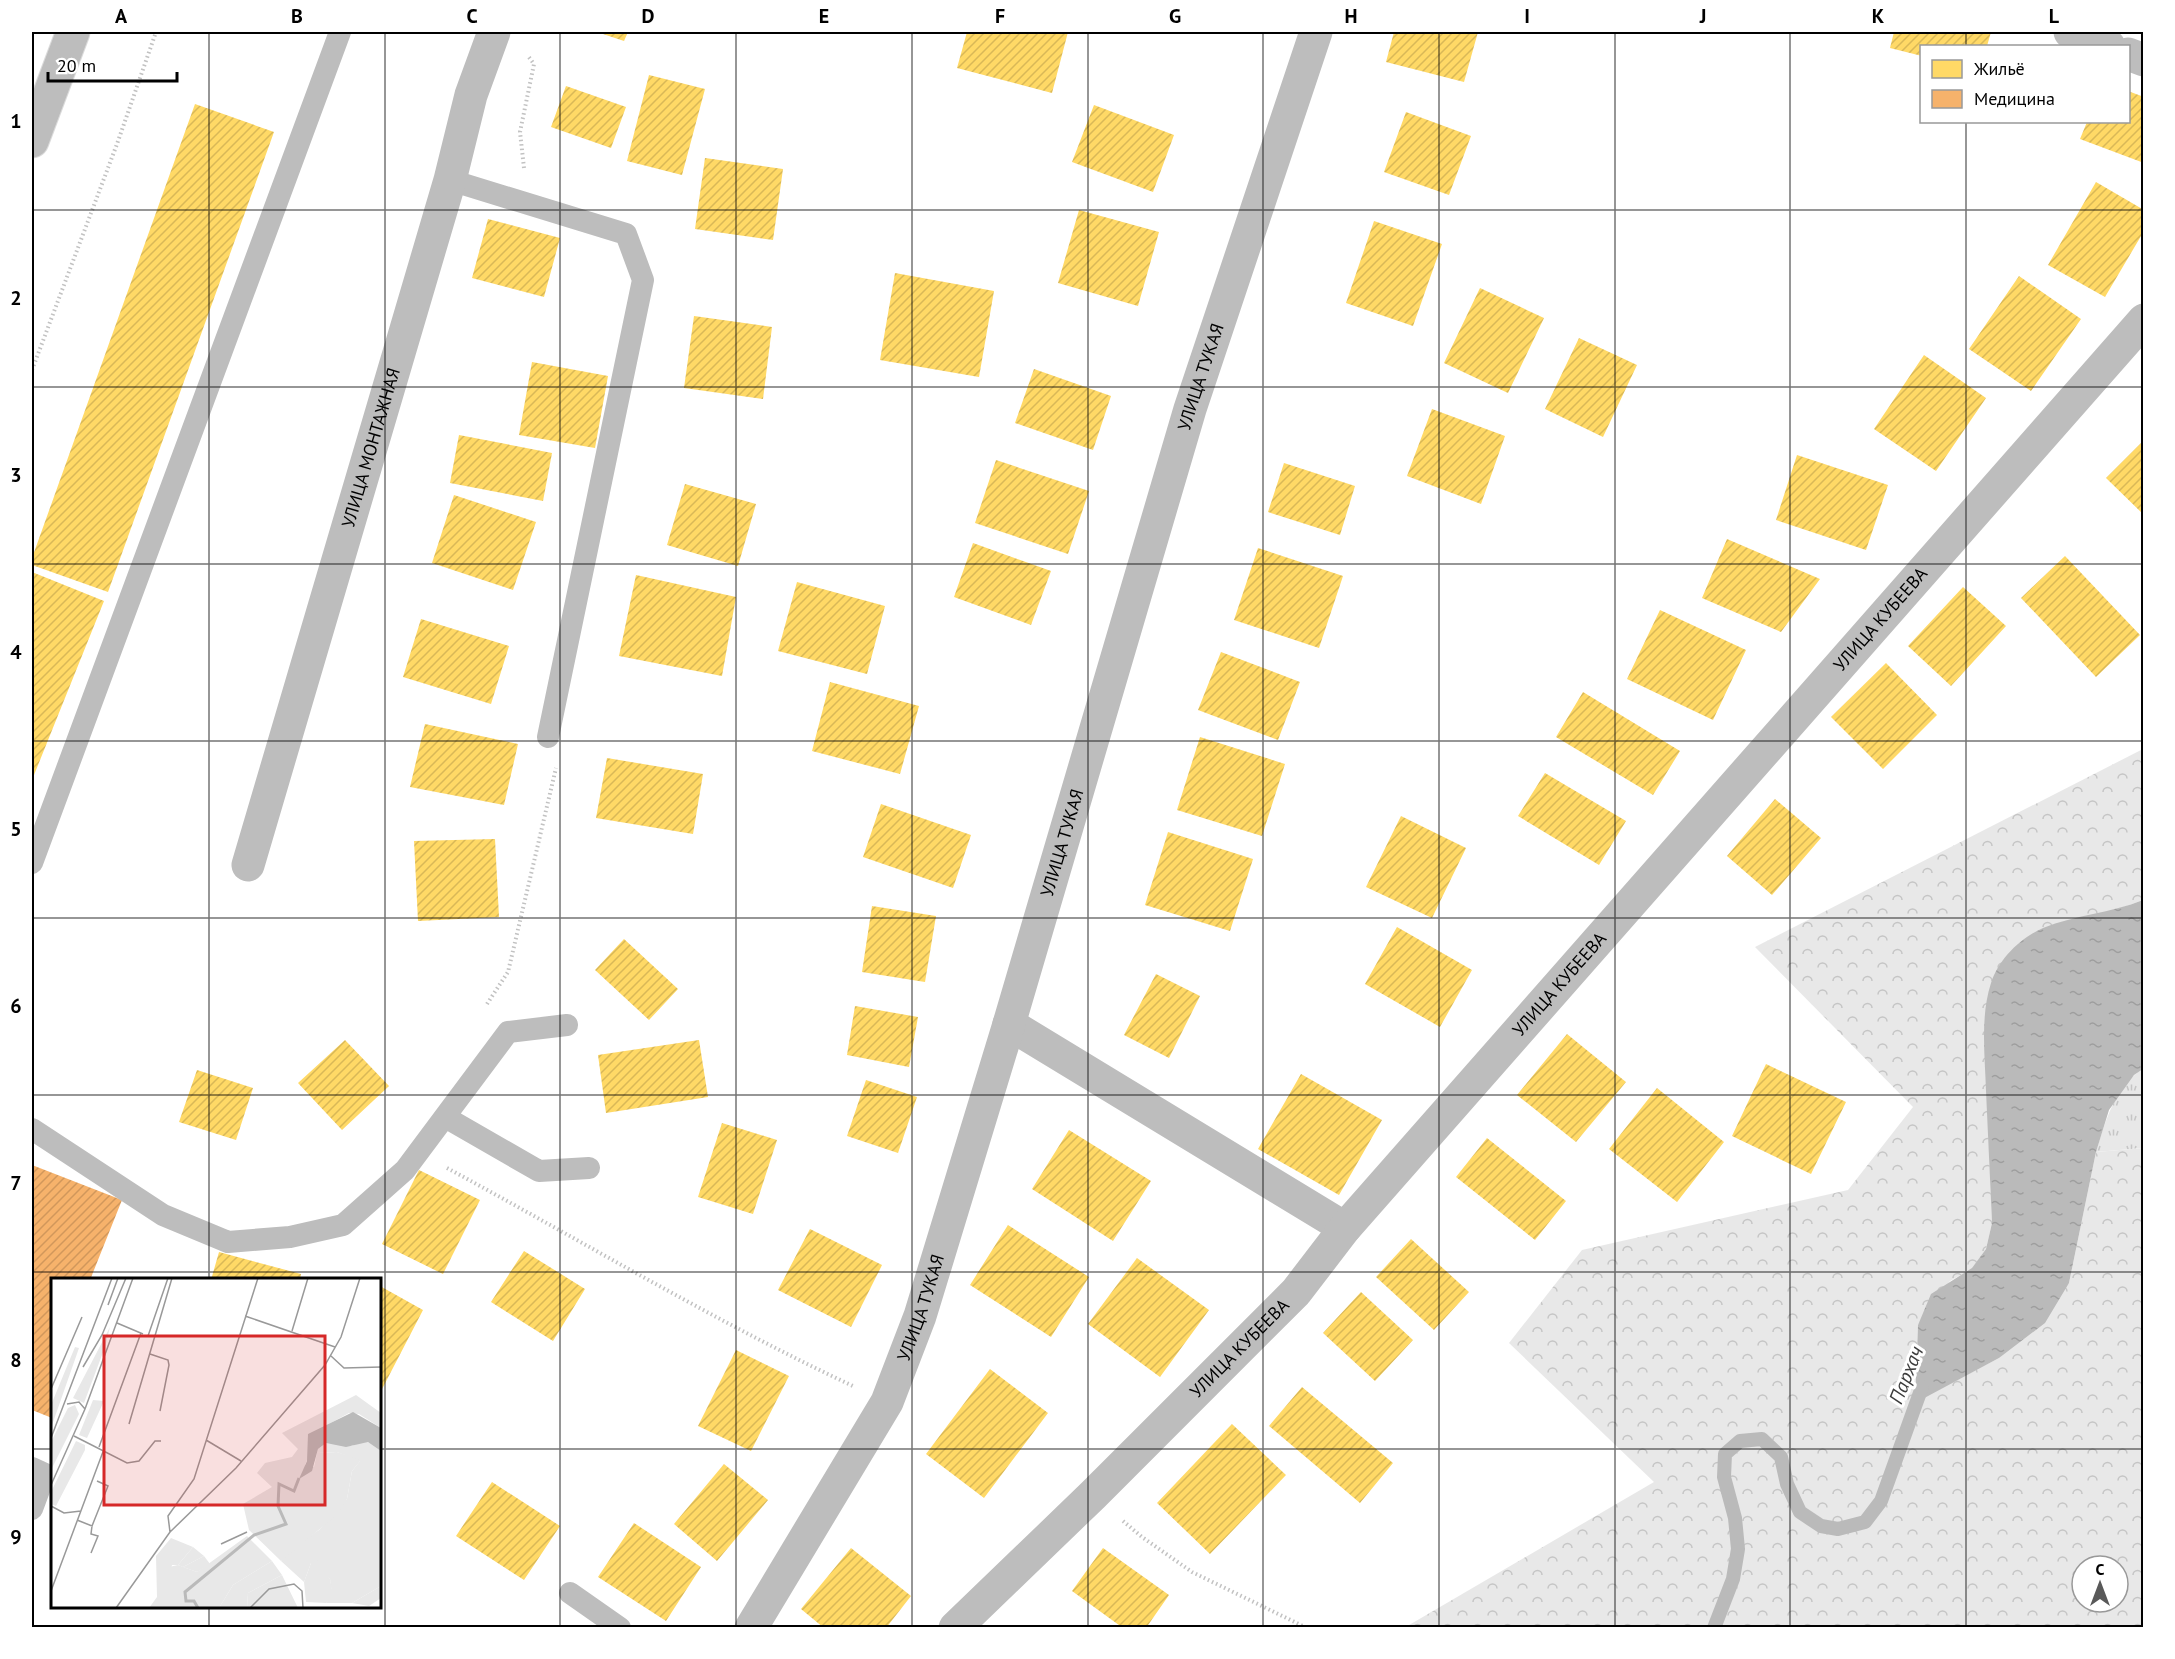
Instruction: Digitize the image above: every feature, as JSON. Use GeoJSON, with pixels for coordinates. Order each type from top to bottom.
{"type":"FeatureCollection","features":[{"type":"Feature","properties":{"kind":"street"},"geometry":{"type":"LineString","coordinates":[[32,141],[73,32]]}},
{"type":"Feature","properties":{"kind":"street","name":"УЛИЦА ТУКАЯ"},"geometry":{"type":"LineString","coordinates":[[751,1628],[887,1402],[920,1316],[1009,1024],[1190,409],[1316,32]]}},
{"type":"Feature","properties":{"kind":"street"},"geometry":{"type":"LineString","coordinates":[[2070,32],[2106,45]]}},
{"type":"Feature","properties":{"kind":"street","name":"УЛИЦА МОНТАЖНАЯ"},"geometry":{"type":"LineString","coordinates":[[248,864],[450,180],[471,95],[508,40]]}},
{"type":"Feature","properties":{"kind":"street","name":"УЛИЦА КУБЕЕВА"},"geometry":{"type":"LineString","coordinates":[[955,1628],[1093,1495],[1296,1292],[1345,1228],[2144,320]]}},
{"type":"Feature","properties":{"kind":"street"},"geometry":{"type":"LineString","coordinates":[[1009,1024],[1345,1228]]}},
{"type":"Feature","properties":{"kind":"lane"},"geometry":{"type":"LineString","coordinates":[[32,863],[340,32]]}},
{"type":"Feature","properties":{"kind":"lane"},"geometry":{"type":"LineString","coordinates":[[450,180],[626,234],[643,280],[549,737]]}},
{"type":"Feature","properties":{"kind":"lane"},"geometry":{"type":"LineString","coordinates":[[32,1129],[163,1215],[228,1242],[290,1237],[344,1225],[405,1170],[508,1032],[567,1025]]}},
{"type":"Feature","properties":{"kind":"lane"},"geometry":{"type":"LineString","coordinates":[[445,1117],[539,1171],[590,1168]]}},
{"type":"Feature","properties":{"kind":"lane"},"geometry":{"type":"LineString","coordinates":[[32,1468],[45,1474],[32,1509]]}},
{"type":"Feature","properties":{"kind":"lane"},"geometry":{"type":"LineString","coordinates":[[570,1593],[620,1628]]}},
{"type":"Feature","properties":{"kind":"path"},"geometry":{"type":"LineString","coordinates":[[32,370],[117,144],[156,32]]}},
{"type":"Feature","properties":{"kind":"path"},"geometry":{"type":"LineString","coordinates":[[508,40],[534,64],[520,132],[525,172]]}},
{"type":"Feature","properties":{"kind":"path"},"geometry":{"type":"LineString","coordinates":[[482,1011],[508,972],[559,760]]}},
{"type":"Feature","properties":{"kind":"path"},"geometry":{"type":"LineString","coordinates":[[439,1163],[704,1310],[812,1367],[887,1402]]}},
{"type":"Feature","properties":{"kind":"path"},"geometry":{"type":"LineString","coordinates":[[1093,1495],[1142,1537],[1192,1572],[1307,1628]]}},
{"type":"Feature","properties":{"kind":"green space"},"geometry":{"type":"Polygon","coordinates":[[[2143,749],[2143,900],[2042,929],[1985,1047],[1992,1223],[1986,1249],[1972,1269],[1950,1281],[1918,1325],[1915,1402],[1999,1358],[2069,1283],[2096,1152],[2143,1148],[2143,1627],[1404,1628],[1654,1482],[1509,1343],[1582,1250],[1848,1190],[1913,1107],[1755,947],[2143,749]]]}},
{"type":"Feature","properties":{"kind":"green space"},"geometry":{"type":"Polygon","coordinates":[[[2143,1069],[2143,1148],[2096,1152],[2107,1117],[2118,1095],[2133,1076],[2143,1069]]]}},
{"type":"Feature","properties":{"kind":"water"},"geometry":{"type":"Polygon","coordinates":[[[2143,900],[2143,1069],[2134,1075],[2109,1110],[2096,1152],[2069,1283],[2045,1323],[1999,1358],[1915,1403],[1918,1325],[1931,1294],[1972,1268],[1986,1249],[1992,1223],[1984,1037],[1985,1009],[1995,974],[2011,950],[2034,932],[2143,900]]]}},
{"type":"Feature","properties":{"kind":"building: Жильё"},"geometry":{"type":"Polygon","coordinates":[[[597,32],[628,32],[624,41],[597,32]]]}},
{"type":"Feature","properties":{"kind":"building: Жильё"},"geometry":{"type":"Polygon","coordinates":[[[967,32],[1068,32],[1052,93],[957,68],[967,32]]]}},
{"type":"Feature","properties":{"kind":"building: Жильё"},"geometry":{"type":"Polygon","coordinates":[[[1394,32],[1478,32],[1464,82],[1386,62],[1394,32]]]}},
{"type":"Feature","properties":{"kind":"building: Жильё"},"geometry":{"type":"Polygon","coordinates":[[[1894,32],[1991,32],[1987,45],[1920,45],[1920,56],[1890,48],[1894,32]]]}},
{"type":"Feature","properties":{"kind":"building: Жильё"},"geometry":{"type":"Polygon","coordinates":[[[649,75],[705,89],[682,175],[627,161],[649,75]]]}},
{"type":"Feature","properties":{"kind":"building: Жильё"},"geometry":{"type":"Polygon","coordinates":[[[566,86],[626,107],[611,148],[551,127],[566,86]]]}},
{"type":"Feature","properties":{"kind":"building: Жильё"},"geometry":{"type":"Polygon","coordinates":[[[2130,92],[2144,97],[2144,163],[2080,139],[2087,123],[2130,123],[2130,92]]]}},
{"type":"Feature","properties":{"kind":"building: Жильё"},"geometry":{"type":"Polygon","coordinates":[[[195,104],[274,132],[108,592],[32,565],[32,558],[195,104]]]}},
{"type":"Feature","properties":{"kind":"building: Жильё"},"geometry":{"type":"Polygon","coordinates":[[[1094,105],[1174,135],[1153,192],[1072,162],[1094,105]]]}},
{"type":"Feature","properties":{"kind":"building: Жильё"},"geometry":{"type":"Polygon","coordinates":[[[1406,112],[1471,136],[1449,195],[1384,172],[1406,112]]]}},
{"type":"Feature","properties":{"kind":"building: Жильё"},"geometry":{"type":"Polygon","coordinates":[[[705,158],[783,169],[773,240],[695,229],[705,158]]]}},
{"type":"Feature","properties":{"kind":"building: Жильё"},"geometry":{"type":"Polygon","coordinates":[[[2096,182],[2144,210],[2144,231],[2105,297],[2048,265],[2096,182]]]}},
{"type":"Feature","properties":{"kind":"building: Жильё"},"geometry":{"type":"Polygon","coordinates":[[[1079,210],[1159,232],[1138,306],[1058,283],[1079,210]]]}},
{"type":"Feature","properties":{"kind":"building: Жильё"},"geometry":{"type":"Polygon","coordinates":[[[488,219],[560,238],[544,297],[472,278],[488,219]]]}},
{"type":"Feature","properties":{"kind":"building: Жильё"},"geometry":{"type":"Polygon","coordinates":[[[1374,221],[1442,244],[1413,326],[1346,303],[1374,221]]]}},
{"type":"Feature","properties":{"kind":"building: Жильё"},"geometry":{"type":"Polygon","coordinates":[[[895,273],[994,291],[979,377],[880,360],[895,273]]]}},
{"type":"Feature","properties":{"kind":"building: Жильё"},"geometry":{"type":"Polygon","coordinates":[[[2019,276],[2081,319],[2031,391],[1969,349],[2019,276]]]}},
{"type":"Feature","properties":{"kind":"building: Жильё"},"geometry":{"type":"Polygon","coordinates":[[[1480,288],[1544,318],[1508,393],[1444,363],[1480,288]]]}},
{"type":"Feature","properties":{"kind":"building: Жильё"},"geometry":{"type":"Polygon","coordinates":[[[694,316],[772,327],[763,399],[684,388],[694,316]]]}},
{"type":"Feature","properties":{"kind":"building: Жильё"},"geometry":{"type":"Polygon","coordinates":[[[1579,338],[1637,365],[1603,437],[1545,409],[1579,338]]]}},
{"type":"Feature","properties":{"kind":"building: Жильё"},"geometry":{"type":"Polygon","coordinates":[[[1924,355],[1986,398],[1936,471],[1874,429],[1924,355]]]}},
{"type":"Feature","properties":{"kind":"building: Жильё"},"geometry":{"type":"Polygon","coordinates":[[[532,362],[608,376],[595,448],[519,435],[532,362]]]}},
{"type":"Feature","properties":{"kind":"building: Жильё"},"geometry":{"type":"Polygon","coordinates":[[[1034,369],[1111,396],[1093,450],[1015,423],[1034,369]]]}},
{"type":"Feature","properties":{"kind":"building: Жильё"},"geometry":{"type":"Polygon","coordinates":[[[1432,409],[1505,436],[1481,504],[1407,476],[1432,409]]]}},
{"type":"Feature","properties":{"kind":"building: Жильё"},"geometry":{"type":"Polygon","coordinates":[[[459,435],[552,453],[543,501],[450,483],[459,435]]]}},
{"type":"Feature","properties":{"kind":"building: Жильё"},"geometry":{"type":"Polygon","coordinates":[[[2144,440],[2144,515],[2106,478],[2144,440]]]}},
{"type":"Feature","properties":{"kind":"building: Жильё"},"geometry":{"type":"Polygon","coordinates":[[[1797,455],[1888,485],[1866,550],[1776,520],[1797,455]]]}},
{"type":"Feature","properties":{"kind":"building: Жильё"},"geometry":{"type":"Polygon","coordinates":[[[996,460],[1089,491],[1068,554],[975,523],[996,460]]]}},
{"type":"Feature","properties":{"kind":"building: Жильё"},"geometry":{"type":"Polygon","coordinates":[[[1284,463],[1355,486],[1340,535],[1268,512],[1284,463]]]}},
{"type":"Feature","properties":{"kind":"building: Жильё"},"geometry":{"type":"Polygon","coordinates":[[[685,484],[756,504],[738,566],[667,545],[685,484]]]}},
{"type":"Feature","properties":{"kind":"building: Жильё"},"geometry":{"type":"Polygon","coordinates":[[[454,495],[536,522],[513,590],[432,563],[454,495]]]}},
{"type":"Feature","properties":{"kind":"building: Жильё"},"geometry":{"type":"Polygon","coordinates":[[[1727,539],[1820,579],[1781,632],[1702,598],[1727,539]]]}},
{"type":"Feature","properties":{"kind":"building: Жильё"},"geometry":{"type":"Polygon","coordinates":[[[973,543],[1051,571],[1031,625],[954,597],[973,543]]]}},
{"type":"Feature","properties":{"kind":"building: Жильё"},"geometry":{"type":"Polygon","coordinates":[[[1258,548],[1343,576],[1319,648],[1234,620],[1258,548]]]}},
{"type":"Feature","properties":{"kind":"building: Жильё"},"geometry":{"type":"Polygon","coordinates":[[[2065,556],[2140,635],[2096,677],[2021,598],[2065,556]]]}},
{"type":"Feature","properties":{"kind":"building: Жильё"},"geometry":{"type":"Polygon","coordinates":[[[32,572],[104,601],[32,780],[32,572]]]}},
{"type":"Feature","properties":{"kind":"building: Жильё"},"geometry":{"type":"Polygon","coordinates":[[[636,575],[736,597],[722,676],[619,656],[636,575]]]}},
{"type":"Feature","properties":{"kind":"building: Жильё"},"geometry":{"type":"Polygon","coordinates":[[[797,582],[885,606],[867,674],[778,651],[797,582]]]}},
{"type":"Feature","properties":{"kind":"building: Жильё"},"geometry":{"type":"Polygon","coordinates":[[[1963,587],[2006,626],[1951,686],[1908,646],[1963,587]]]}},
{"type":"Feature","properties":{"kind":"building: Жильё"},"geometry":{"type":"Polygon","coordinates":[[[1660,610],[1746,650],[1713,720],[1627,679],[1660,610]]]}},
{"type":"Feature","properties":{"kind":"building: Жильё"},"geometry":{"type":"Polygon","coordinates":[[[421,619],[509,646],[491,704],[403,677],[421,619]]]}},
{"type":"Feature","properties":{"kind":"building: Жильё"},"geometry":{"type":"Polygon","coordinates":[[[1221,652],[1300,682],[1278,740],[1198,710],[1221,652]]]}},
{"type":"Feature","properties":{"kind":"building: Жильё"},"geometry":{"type":"Polygon","coordinates":[[[1886,663],[1937,715],[1883,769],[1831,717],[1886,663]]]}},
{"type":"Feature","properties":{"kind":"building: Жильё"},"geometry":{"type":"Polygon","coordinates":[[[830,682],[919,706],[900,774],[812,751],[830,682]]]}},
{"type":"Feature","properties":{"kind":"building: Жильё"},"geometry":{"type":"Polygon","coordinates":[[[1583,692],[1680,751],[1653,795],[1556,737],[1583,692]]]}},
{"type":"Feature","properties":{"kind":"building: Жильё"},"geometry":{"type":"Polygon","coordinates":[[[425,724],[518,744],[504,805],[410,787],[425,724]]]}},
{"type":"Feature","properties":{"kind":"building: Жильё"},"geometry":{"type":"Polygon","coordinates":[[[1200,737],[1285,764],[1262,836],[1177,810],[1200,737]]]}},
{"type":"Feature","properties":{"kind":"building: Жильё"},"geometry":{"type":"Polygon","coordinates":[[[607,758],[703,774],[693,834],[596,818],[607,758]]]}},
{"type":"Feature","properties":{"kind":"building: Жильё"},"geometry":{"type":"Polygon","coordinates":[[[1545,773],[1626,821],[1599,865],[1518,816],[1545,773]]]}},
{"type":"Feature","properties":{"kind":"building: Жильё"},"geometry":{"type":"Polygon","coordinates":[[[1775,799],[1821,838],[1772,895],[1727,856],[1775,799]]]}},
{"type":"Feature","properties":{"kind":"building: Жильё"},"geometry":{"type":"Polygon","coordinates":[[[881,804],[971,835],[953,888],[863,857],[881,804]]]}},
{"type":"Feature","properties":{"kind":"building: Жильё"},"geometry":{"type":"Polygon","coordinates":[[[1401,816],[1466,848],[1432,918],[1366,887],[1401,816]]]}},
{"type":"Feature","properties":{"kind":"building: Жильё"},"geometry":{"type":"Polygon","coordinates":[[[1168,832],[1253,859],[1230,931],[1145,905],[1168,832]]]}},
{"type":"Feature","properties":{"kind":"building: Жильё"},"geometry":{"type":"Polygon","coordinates":[[[495,839],[499,917],[418,921],[414,841],[495,839]]]}},
{"type":"Feature","properties":{"kind":"building: Жильё"},"geometry":{"type":"Polygon","coordinates":[[[872,906],[936,916],[925,982],[862,972],[872,906]]]}},
{"type":"Feature","properties":{"kind":"building: Жильё"},"geometry":{"type":"Polygon","coordinates":[[[1397,927],[1472,970],[1440,1027],[1365,984],[1397,927]]]}},
{"type":"Feature","properties":{"kind":"building: Жильё"},"geometry":{"type":"Polygon","coordinates":[[[624,939],[678,989],[649,1020],[595,970],[624,939]]]}},
{"type":"Feature","properties":{"kind":"building: Жильё"},"geometry":{"type":"Polygon","coordinates":[[[1156,974],[1200,996],[1169,1058],[1124,1035],[1156,974]]]}},
{"type":"Feature","properties":{"kind":"building: Жильё"},"geometry":{"type":"Polygon","coordinates":[[[855,1006],[918,1017],[909,1067],[847,1055],[855,1006]]]}},
{"type":"Feature","properties":{"kind":"building: Жильё"},"geometry":{"type":"Polygon","coordinates":[[[1567,1034],[1626,1082],[1576,1142],[1517,1095],[1567,1034]]]}},
{"type":"Feature","properties":{"kind":"building: Жильё"},"geometry":{"type":"Polygon","coordinates":[[[345,1040],[389,1086],[342,1130],[298,1083],[345,1040]]]}},
{"type":"Feature","properties":{"kind":"building: Жильё"},"geometry":{"type":"Polygon","coordinates":[[[699,1040],[708,1097],[606,1113],[598,1055],[699,1040]]]}},
{"type":"Feature","properties":{"kind":"building: Жильё"},"geometry":{"type":"Polygon","coordinates":[[[1766,1064],[1846,1102],[1811,1174],[1732,1136],[1766,1064]]]}},
{"type":"Feature","properties":{"kind":"building: Жильё"},"geometry":{"type":"Polygon","coordinates":[[[197,1070],[253,1088],[236,1140],[179,1122],[197,1070]]]}},
{"type":"Feature","properties":{"kind":"building: Жильё"},"geometry":{"type":"Polygon","coordinates":[[[1301,1074],[1382,1120],[1339,1195],[1258,1149],[1301,1074]]]}},
{"type":"Feature","properties":{"kind":"building: Жильё"},"geometry":{"type":"Polygon","coordinates":[[[866,1080],[917,1097],[898,1153],[847,1136],[866,1080]]]}},
{"type":"Feature","properties":{"kind":"building: Жильё"},"geometry":{"type":"Polygon","coordinates":[[[1657,1088],[1724,1142],[1677,1202],[1609,1149],[1657,1088]]]}},
{"type":"Feature","properties":{"kind":"building: Жильё"},"geometry":{"type":"Polygon","coordinates":[[[722,1123],[777,1140],[753,1214],[698,1197],[722,1123]]]}},
{"type":"Feature","properties":{"kind":"building: Жильё"},"geometry":{"type":"Polygon","coordinates":[[[1069,1130],[1151,1181],[1113,1241],[1032,1189],[1069,1130]]]}},
{"type":"Feature","properties":{"kind":"building: Жильё"},"geometry":{"type":"Polygon","coordinates":[[[1487,1138],[1566,1201],[1535,1240],[1456,1177],[1487,1138]]]}},
{"type":"Feature","properties":{"kind":"building: Жильё"},"geometry":{"type":"Polygon","coordinates":[[[419,1170],[480,1200],[443,1274],[382,1244],[419,1170]]]}},
{"type":"Feature","properties":{"kind":"building: Жильё"},"geometry":{"type":"Polygon","coordinates":[[[1008,1225],[1089,1277],[1051,1337],[970,1285],[1008,1225]]]}},
{"type":"Feature","properties":{"kind":"building: Жильё"},"geometry":{"type":"Polygon","coordinates":[[[810,1229],[882,1265],[851,1327],[778,1290],[810,1229]]]}},
{"type":"Feature","properties":{"kind":"building: Жильё"},"geometry":{"type":"Polygon","coordinates":[[[1411,1239],[1469,1292],[1434,1330],[1376,1277],[1411,1239]]]}},
{"type":"Feature","properties":{"kind":"building: Жильё"},"geometry":{"type":"Polygon","coordinates":[[[524,1251],[585,1289],[553,1341],[491,1302],[524,1251]]]}},
{"type":"Feature","properties":{"kind":"building: Жильё"},"geometry":{"type":"Polygon","coordinates":[[[219,1252],[301,1274],[300,1278],[212,1278],[219,1252]]]}},
{"type":"Feature","properties":{"kind":"building: Жильё"},"geometry":{"type":"Polygon","coordinates":[[[1137,1258],[1209,1310],[1160,1377],[1088,1324],[1137,1258]]]}},
{"type":"Feature","properties":{"kind":"building: Жильё"},"geometry":{"type":"Polygon","coordinates":[[[381,1287],[423,1310],[381,1391],[381,1287]]]}},
{"type":"Feature","properties":{"kind":"building: Жильё"},"geometry":{"type":"Polygon","coordinates":[[[1361,1292],[1413,1340],[1375,1381],[1323,1333],[1361,1292]]]}},
{"type":"Feature","properties":{"kind":"building: Жильё"},"geometry":{"type":"Polygon","coordinates":[[[736,1350],[789,1376],[751,1451],[698,1426],[736,1350]]]}},
{"type":"Feature","properties":{"kind":"building: Жильё"},"geometry":{"type":"Polygon","coordinates":[[[990,1369],[1048,1413],[984,1498],[926,1454],[990,1369]]]}},
{"type":"Feature","properties":{"kind":"building: Жильё"},"geometry":{"type":"Polygon","coordinates":[[[1302,1387],[1393,1463],[1360,1503],[1269,1426],[1302,1387]]]}},
{"type":"Feature","properties":{"kind":"building: Жильё"},"geometry":{"type":"Polygon","coordinates":[[[1232,1424],[1286,1475],[1210,1554],[1157,1503],[1232,1424]]]}},
{"type":"Feature","properties":{"kind":"building: Жильё"},"geometry":{"type":"Polygon","coordinates":[[[724,1464],[768,1500],[717,1561],[674,1524],[724,1464]]]}},
{"type":"Feature","properties":{"kind":"building: Жильё"},"geometry":{"type":"Polygon","coordinates":[[[492,1482],[560,1526],[524,1580],[456,1536],[492,1482]]]}},
{"type":"Feature","properties":{"kind":"building: Жильё"},"geometry":{"type":"Polygon","coordinates":[[[634,1523],[701,1567],[666,1621],[598,1577],[634,1523]]]}},
{"type":"Feature","properties":{"kind":"building: Жильё"},"geometry":{"type":"Polygon","coordinates":[[[851,1548],[911,1596],[886,1628],[824,1628],[801,1609],[851,1548]]]}},
{"type":"Feature","properties":{"kind":"building: Жильё"},"geometry":{"type":"Polygon","coordinates":[[[1103,1548],[1169,1595],[1146,1628],[1123,1628],[1072,1591],[1103,1548]]]}},
{"type":"Feature","properties":{"kind":"building: Медицина"},"geometry":{"type":"Polygon","coordinates":[[[32,1165],[122,1200],[91,1278],[51,1278],[51,1418],[32,1410],[32,1165]]]}},
{"type":"Feature","properties":{"kind":"waterway","name":"Пархач"},"geometry":{"type":"LineString","coordinates":[[1714,1628],[1733,1579],[1738,1549],[1735,1518],[1724,1477],[1725,1454],[1740,1441],[1762,1439],[1781,1457],[1787,1484],[1800,1512],[1821,1526],[1838,1529],[1865,1522],[1881,1501],[1922,1387]]}}]}
